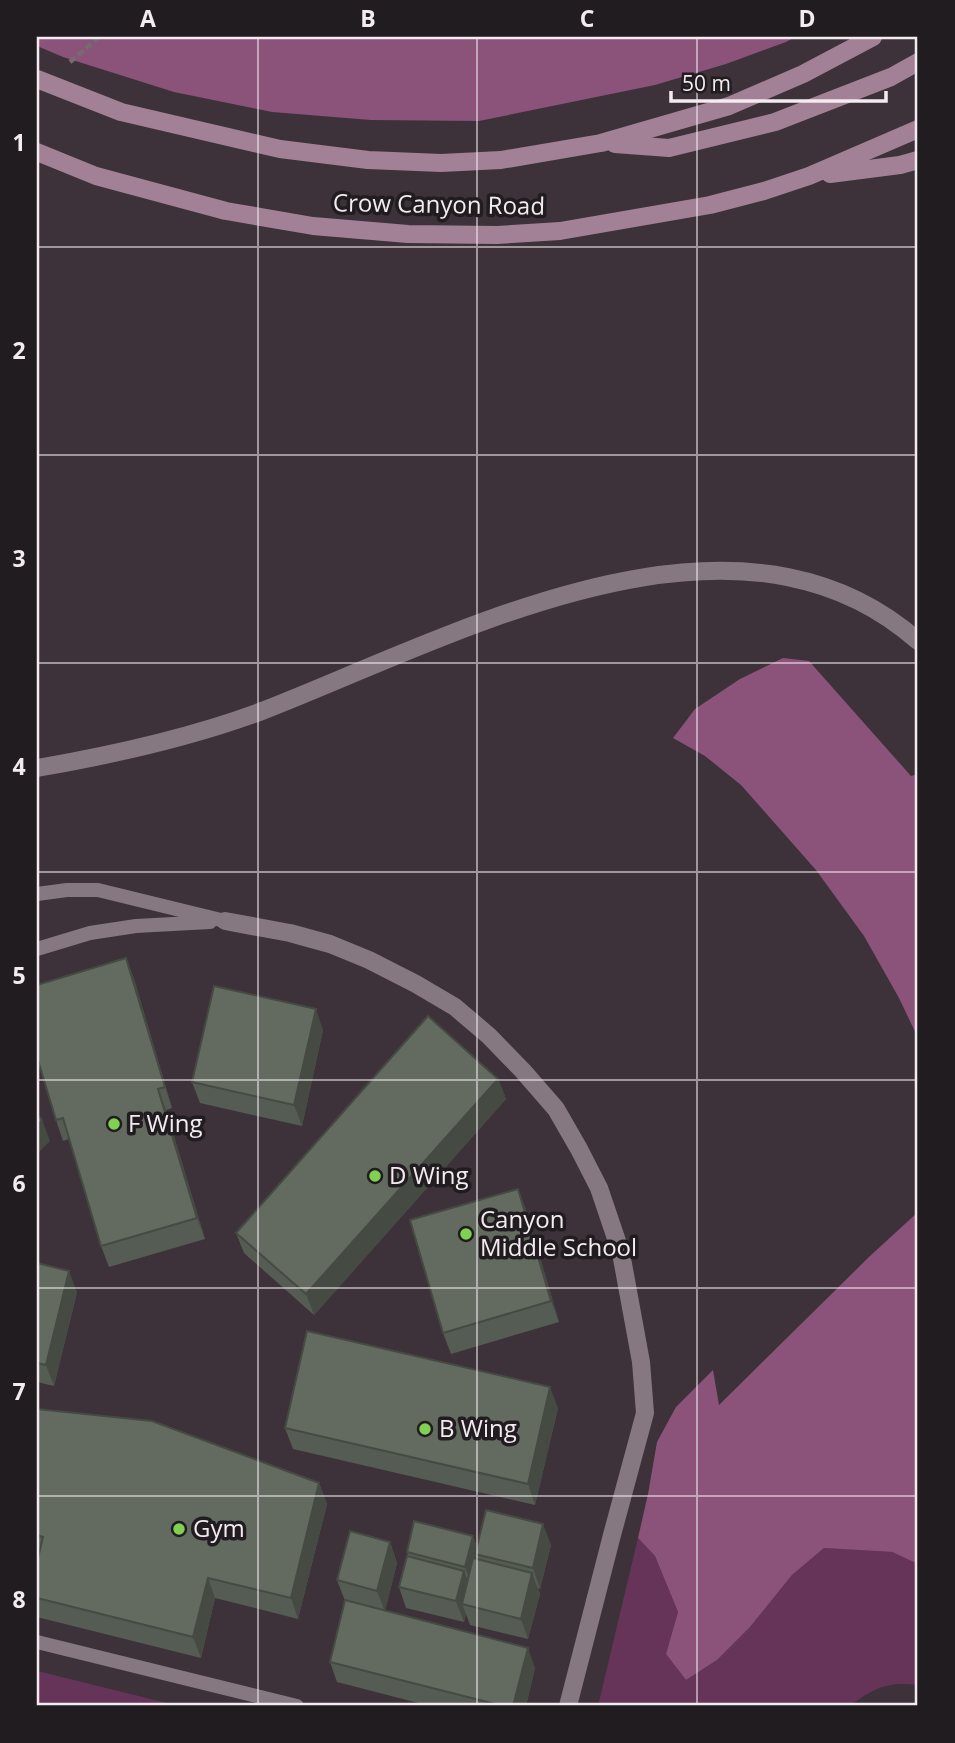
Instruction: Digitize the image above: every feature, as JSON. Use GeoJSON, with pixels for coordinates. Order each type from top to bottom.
{"type":"FeatureCollection","features":[{"type":"Feature","properties":{"kind":"main road","name":"Crow Canyon Road"},"geometry":{"type":"LineString","coordinates":[[37,79],[121,112],[280,149],[368,160],[442,163],[500,160],[601,143],[729,106],[803,74],[873,37]]}},
{"type":"Feature","properties":{"kind":"main road"},"geometry":{"type":"LineString","coordinates":[[601,143],[669,148],[775,122],[891,77],[918,62]]}},
{"type":"Feature","properties":{"kind":"main road","name":"Crow Canyon Road"},"geometry":{"type":"LineString","coordinates":[[37,152],[96,176],[226,211],[313,226],[408,234],[498,235],[560,231],[710,205],[809,176],[918,129]]}},
{"type":"Feature","properties":{"kind":"main road"},"geometry":{"type":"LineString","coordinates":[[809,176],[900,165],[918,160]]}},
{"type":"Feature","properties":{"kind":"street"},"geometry":{"type":"LineString","coordinates":[[37,768],[208,729],[260,711],[490,618],[614,583],[665,574],[738,572],[812,583],[848,596],[881,613],[918,641]]}},
{"type":"Feature","properties":{"kind":"street"},"geometry":{"type":"LineString","coordinates":[[225,921],[290,933],[330,944],[381,966],[455,1007],[489,1036],[523,1071],[555,1110],[599,1188],[621,1254],[641,1362],[645,1413],[568,1706]]}},
{"type":"Feature","properties":{"kind":"lane"},"geometry":{"type":"LineString","coordinates":[[37,894],[98,890],[225,921]]}},
{"type":"Feature","properties":{"kind":"lane"},"geometry":{"type":"LineString","coordinates":[[37,949],[90,933],[136,926],[225,921]]}},
{"type":"Feature","properties":{"kind":"lane"},"geometry":{"type":"LineString","coordinates":[[37,1642],[298,1706]]}},
{"type":"Feature","properties":{"kind":"path"},"geometry":{"type":"LineString","coordinates":[[70,62],[99,37]]}},
{"type":"Feature","properties":{"kind":"shaded area"},"geometry":{"type":"Polygon","coordinates":[[[37,37],[795,37],[726,64],[655,85],[479,121],[371,120],[272,112],[174,92],[63,57],[37,46],[37,37]]]}},
{"type":"Feature","properties":{"kind":"shaded area"},"geometry":{"type":"Polygon","coordinates":[[[783,658],[809,661],[911,776],[918,774],[918,1038],[864,936],[816,870],[741,785],[705,756],[673,738],[695,709],[740,679],[783,658]]]}},
{"type":"Feature","properties":{"kind":"shaded area"},"geometry":{"type":"Polygon","coordinates":[[[918,1212],[918,1564],[892,1552],[824,1548],[792,1575],[750,1627],[717,1660],[686,1680],[666,1654],[678,1612],[655,1556],[638,1538],[657,1442],[676,1407],[713,1370],[719,1405],[918,1212]]]}},
{"type":"Feature","properties":{"kind":"shaded area"},"geometry":{"type":"Polygon","coordinates":[[[638,1538],[655,1556],[678,1612],[666,1654],[686,1680],[717,1660],[750,1627],[792,1575],[824,1548],[892,1552],[918,1564],[918,1685],[881,1687],[849,1706],[598,1706],[638,1538]]]}},
{"type":"Feature","properties":{"kind":"shaded area"},"geometry":{"type":"Polygon","coordinates":[[[37,1671],[179,1706],[37,1706],[37,1671]]]}},
{"type":"Feature","properties":{"kind":"building","name":"F Wing"},"geometry":{"type":"Polygon","coordinates":[[[126,958],[165,1087],[158,1089],[197,1218],[101,1246],[63,1118],[56,1120],[37,1057],[37,985],[126,958]]]}},
{"type":"Feature","properties":{"kind":"building"},"geometry":{"type":"Polygon","coordinates":[[[214,986],[316,1009],[294,1105],[192,1082],[214,986]]]}},
{"type":"Feature","properties":{"kind":"building","name":"D Wing"},"geometry":{"type":"Polygon","coordinates":[[[428,1016],[498,1079],[306,1294],[236,1233],[428,1016]]]}},
{"type":"Feature","properties":{"kind":"building"},"geometry":{"type":"Polygon","coordinates":[[[518,1189],[551,1301],[443,1333],[410,1220],[518,1189]]]}},
{"type":"Feature","properties":{"kind":"building"},"geometry":{"type":"Polygon","coordinates":[[[37,1263],[69,1271],[46,1365],[37,1363],[37,1263]]]}},
{"type":"Feature","properties":{"kind":"building","name":"B Wing"},"geometry":{"type":"Polygon","coordinates":[[[307,1331],[550,1387],[528,1484],[285,1428],[307,1331]]]}},
{"type":"Feature","properties":{"kind":"building","name":"Gym"},"geometry":{"type":"Polygon","coordinates":[[[37,1409],[152,1421],[319,1483],[291,1598],[208,1578],[193,1637],[37,1598],[37,1562],[43,1537],[37,1535],[37,1409]]]}},
{"type":"Feature","properties":{"kind":"building"},"geometry":{"type":"Polygon","coordinates":[[[486,1510],[543,1524],[533,1568],[475,1554],[486,1510]]]}},
{"type":"Feature","properties":{"kind":"building"},"geometry":{"type":"Polygon","coordinates":[[[414,1521],[473,1536],[465,1567],[407,1552],[414,1521]]]}},
{"type":"Feature","properties":{"kind":"building"},"geometry":{"type":"Polygon","coordinates":[[[350,1531],[390,1542],[377,1591],[337,1580],[350,1531]]]}},
{"type":"Feature","properties":{"kind":"building"},"geometry":{"type":"Polygon","coordinates":[[[407,1556],[464,1571],[456,1601],[399,1587],[407,1556]]]}},
{"type":"Feature","properties":{"kind":"building"},"geometry":{"type":"Polygon","coordinates":[[[473,1558],[532,1573],[521,1619],[462,1604],[473,1558]]]}},
{"type":"Feature","properties":{"kind":"building"},"geometry":{"type":"Polygon","coordinates":[[[345,1600],[528,1648],[513,1706],[503,1706],[330,1662],[345,1600]]]}},
{"type":"Feature","properties":{"kind":"place","name":"F Wing"},"geometry":{"type":"Point","coordinates":[114,1124]}},
{"type":"Feature","properties":{"kind":"place","name":"D Wing"},"geometry":{"type":"Point","coordinates":[375,1176]}},
{"type":"Feature","properties":{"kind":"place","name":"Canyon Middle School"},"geometry":{"type":"Point","coordinates":[466,1234]}},
{"type":"Feature","properties":{"kind":"place","name":"B Wing"},"geometry":{"type":"Point","coordinates":[425,1429]}},
{"type":"Feature","properties":{"kind":"place","name":"Gym"},"geometry":{"type":"Point","coordinates":[179,1529]}}]}
